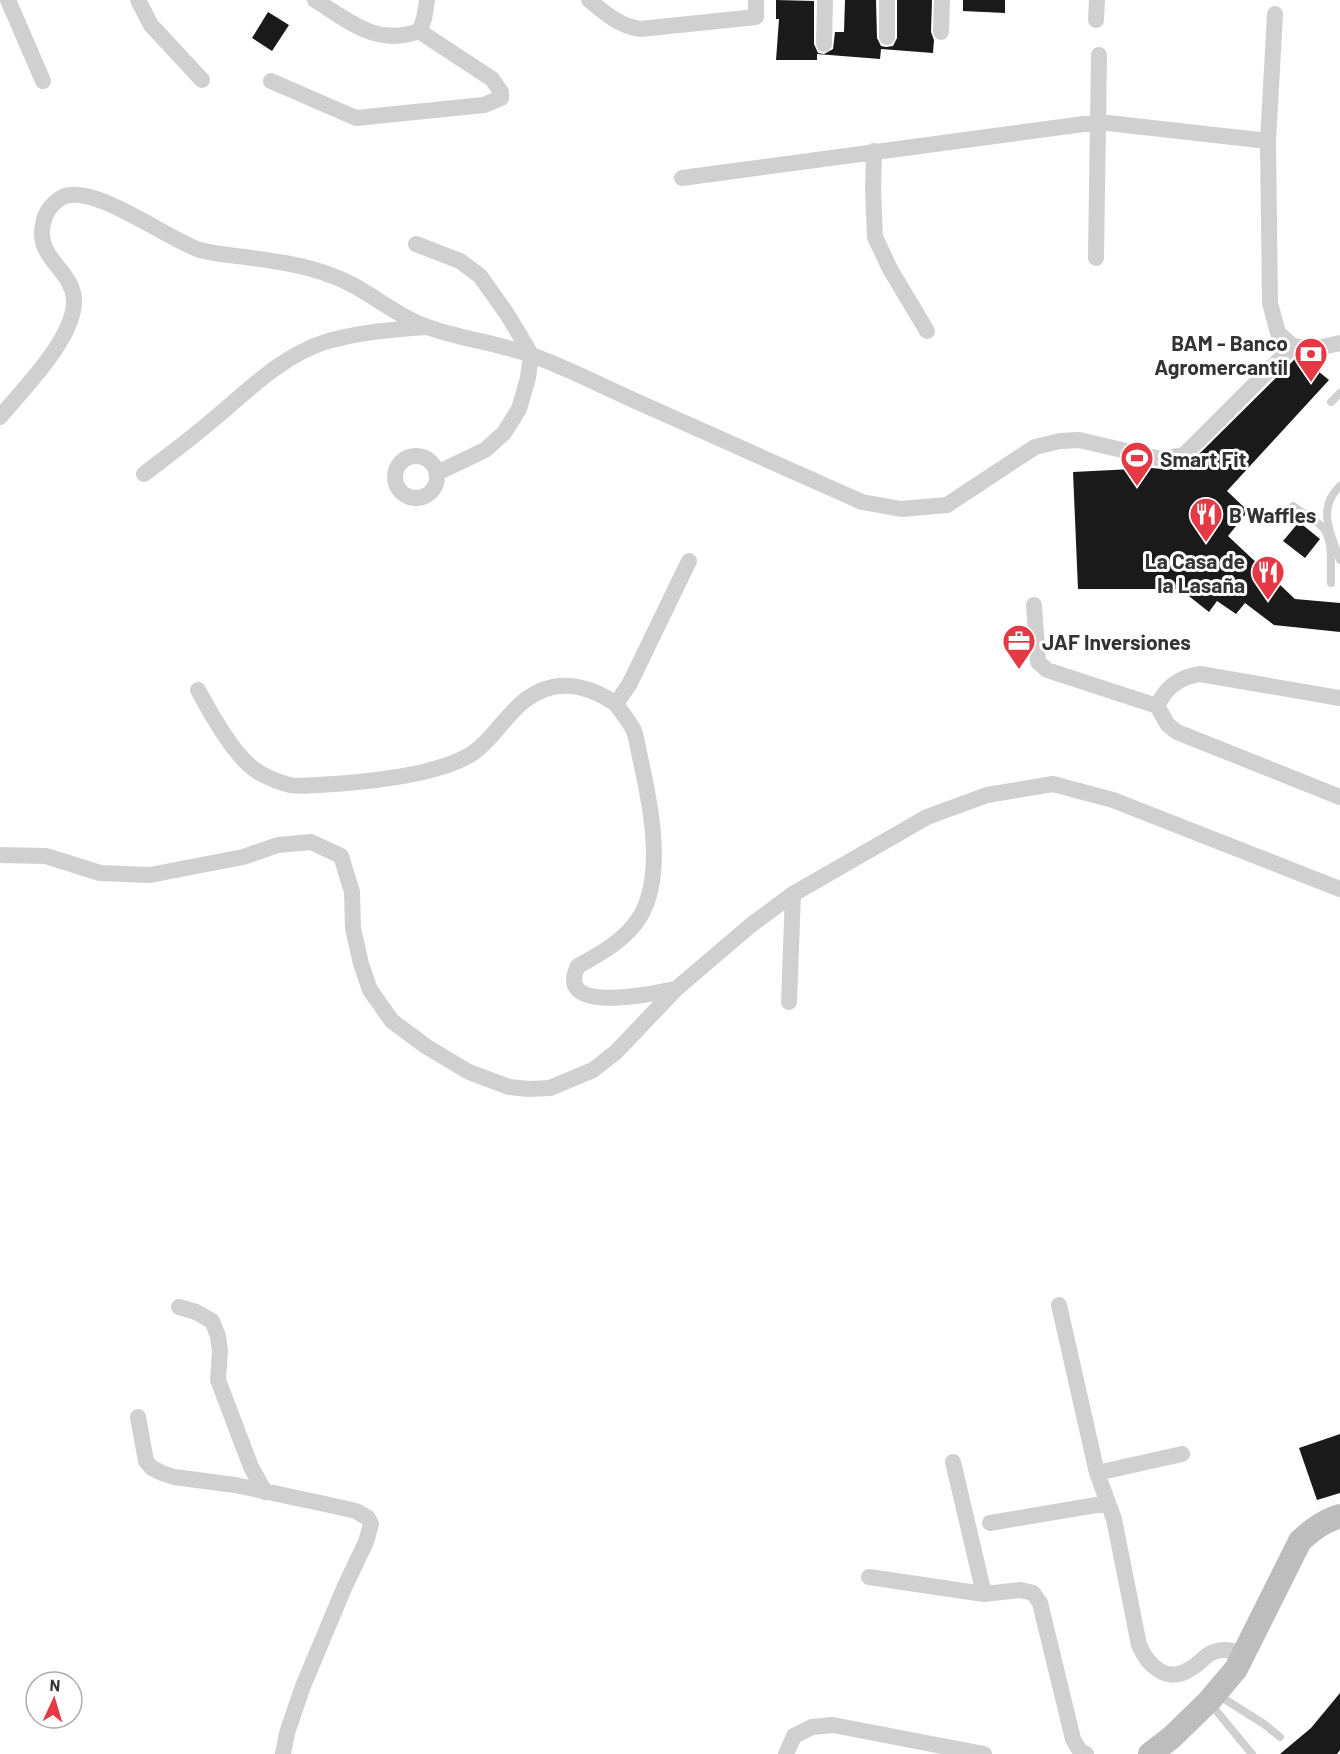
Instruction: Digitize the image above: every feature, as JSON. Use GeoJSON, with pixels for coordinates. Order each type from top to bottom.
{"type":"FeatureCollection","features":[{"type":"Feature","properties":{"kind":"main road"},"geometry":{"type":"LineString","coordinates":[[1150,1754],[1172,1737],[1213,1697],[1236,1669],[1300,1541],[1327,1520],[1340,1516]]}},
{"type":"Feature","properties":{"kind":"street"},"geometry":{"type":"LineString","coordinates":[[8,0],[43,81]]}},
{"type":"Feature","properties":{"kind":"street"},"geometry":{"type":"LineString","coordinates":[[138,0],[151,25],[202,80]]}},
{"type":"Feature","properties":{"kind":"street"},"geometry":{"type":"LineString","coordinates":[[315,0],[357,26],[375,34],[391,37],[405,36],[419,31],[424,19],[427,0]]}},
{"type":"Feature","properties":{"kind":"street"},"geometry":{"type":"LineString","coordinates":[[589,0],[614,20],[627,27],[640,30],[756,16],[756,0]]}},
{"type":"Feature","properties":{"kind":"street"},"geometry":{"type":"LineString","coordinates":[[824,44],[825,0]]}},
{"type":"Feature","properties":{"kind":"street"},"geometry":{"type":"LineString","coordinates":[[887,0],[887,36]]}},
{"type":"Feature","properties":{"kind":"street"},"geometry":{"type":"LineString","coordinates":[[941,32],[942,0]]}},
{"type":"Feature","properties":{"kind":"street"},"geometry":{"type":"LineString","coordinates":[[1096,20],[1097,0]]}},
{"type":"Feature","properties":{"kind":"street"},"geometry":{"type":"LineString","coordinates":[[1275,14],[1268,141],[1270,303],[1278,333],[1293,346],[1313,349],[1340,343]]}},
{"type":"Feature","properties":{"kind":"street"},"geometry":{"type":"LineString","coordinates":[[271,81],[356,118],[484,105],[501,98],[501,93],[492,80],[419,31]]}},
{"type":"Feature","properties":{"kind":"street"},"geometry":{"type":"LineString","coordinates":[[1096,258],[1099,55]]}},
{"type":"Feature","properties":{"kind":"street"},"geometry":{"type":"LineString","coordinates":[[682,178],[1099,123],[1268,141]]}},
{"type":"Feature","properties":{"kind":"street"},"geometry":{"type":"LineString","coordinates":[[874,151],[875,237],[890,270],[927,331]]}},
{"type":"Feature","properties":{"kind":"street"},"geometry":{"type":"LineString","coordinates":[[0,417],[52,355],[66,332],[74,303],[72,289],[67,279],[45,252],[41,233],[46,212],[63,196],[79,194],[103,200],[185,246],[205,252],[284,262],[332,275],[358,286],[400,316],[426,327],[531,354],[862,502],[901,509],[948,505],[1035,447],[1060,441],[1079,440],[1161,459],[1184,455],[1293,346]]}},
{"type":"Feature","properties":{"kind":"street"},"geometry":{"type":"LineString","coordinates":[[416,244],[460,261],[480,276],[507,314],[531,354],[528,378],[519,409],[504,433],[485,450],[437,473]]}},
{"type":"Feature","properties":{"kind":"street"},"geometry":{"type":"LineString","coordinates":[[144,474],[273,369],[296,355],[323,343],[356,334],[426,327]]}},
{"type":"Feature","properties":{"kind":"street"},"geometry":{"type":"LineString","coordinates":[[616,704],[630,683],[689,561]]}},
{"type":"Feature","properties":{"kind":"street"},"geometry":{"type":"LineString","coordinates":[[1034,605],[1038,662],[1047,670],[1157,706],[1168,724],[1177,732],[1340,797]]}},
{"type":"Feature","properties":{"kind":"street"},"geometry":{"type":"LineString","coordinates":[[1157,706],[1163,694],[1174,683],[1187,676],[1200,674],[1340,698]]}},
{"type":"Feature","properties":{"kind":"street"},"geometry":{"type":"LineString","coordinates":[[198,690],[216,724],[237,751],[259,772],[292,786],[334,784],[390,777],[453,763],[473,752],[523,701],[539,691],[559,684],[579,686],[599,693],[616,704],[634,731],[646,781],[654,861],[651,890],[642,914],[631,930],[598,955],[578,966],[574,972],[575,986],[581,992],[605,998],[676,989]]}},
{"type":"Feature","properties":{"kind":"street"},"geometry":{"type":"LineString","coordinates":[[0,855],[46,856],[100,873],[150,875],[243,857],[278,845],[311,842],[341,856],[352,892],[352,928],[361,964],[370,990],[392,1021],[427,1047],[469,1072],[509,1087],[529,1089],[550,1088],[593,1070],[616,1052],[676,989],[751,925],[793,894],[927,817],[987,795],[1053,784],[1113,800],[1340,889]]}},
{"type":"Feature","properties":{"kind":"street"},"geometry":{"type":"LineString","coordinates":[[789,1002],[793,894]]}},
{"type":"Feature","properties":{"kind":"street"},"geometry":{"type":"LineString","coordinates":[[1059,1305],[1097,1473],[1114,1519],[1139,1645],[1151,1666],[1162,1672],[1182,1674],[1218,1650],[1245,1654]]}},
{"type":"Feature","properties":{"kind":"street"},"geometry":{"type":"LineString","coordinates":[[178,1307],[196,1312],[212,1321],[219,1344],[218,1380],[251,1467],[265,1492]]}},
{"type":"Feature","properties":{"kind":"street"},"geometry":{"type":"LineString","coordinates":[[138,1417],[143,1451],[146,1461],[152,1468],[174,1477],[235,1485],[356,1511],[368,1518],[371,1524],[366,1542],[303,1686],[286,1733],[283,1754]]}},
{"type":"Feature","properties":{"kind":"street"},"geometry":{"type":"LineString","coordinates":[[1097,1473],[1182,1454]]}},
{"type":"Feature","properties":{"kind":"street"},"geometry":{"type":"LineString","coordinates":[[953,1462],[984,1594]]}},
{"type":"Feature","properties":{"kind":"street"},"geometry":{"type":"LineString","coordinates":[[990,1523],[1108,1503]]}},
{"type":"Feature","properties":{"kind":"street"},"geometry":{"type":"LineString","coordinates":[[869,1577],[984,1594],[1024,1590],[1036,1596],[1042,1610],[1073,1739],[1080,1751],[1086,1754]]}},
{"type":"Feature","properties":{"kind":"street"},"geometry":{"type":"LineString","coordinates":[[786,1754],[794,1736],[812,1727],[832,1725],[984,1754]]}},
{"type":"Feature","properties":{"kind":"lane"},"geometry":{"type":"LineString","coordinates":[[1332,402],[1340,393]]}},
{"type":"Feature","properties":{"kind":"lane"},"geometry":{"type":"LineString","coordinates":[[1340,486],[1328,505],[1326,517],[1340,560]]}},
{"type":"Feature","properties":{"kind":"lane"},"geometry":{"type":"LineString","coordinates":[[1293,506],[1324,529],[1330,552],[1331,583]]}},
{"type":"Feature","properties":{"kind":"lane"},"geometry":{"type":"LineString","coordinates":[[1213,1697],[1264,1724],[1280,1737]]}},
{"type":"Feature","properties":{"kind":"lane"},"geometry":{"type":"LineString","coordinates":[[1213,1697],[1252,1754]]}},
{"type":"Feature","properties":{"kind":"building"},"geometry":{"type":"Polygon","coordinates":[[[776,0],[814,1],[814,44],[818,53],[824,54],[833,49],[835,32],[844,32],[845,0],[876,0],[877,38],[881,46],[886,47],[893,46],[897,38],[897,0],[932,0],[933,53],[881,49],[880,59],[817,54],[817,60],[776,60],[779,19],[776,19],[776,0]]]}},
{"type":"Feature","properties":{"kind":"building"},"geometry":{"type":"Polygon","coordinates":[[[963,0],[1005,0],[1005,13],[963,11],[963,0]]]}},
{"type":"Feature","properties":{"kind":"building"},"geometry":{"type":"Polygon","coordinates":[[[268,12],[289,25],[272,51],[252,38],[268,12]]]}},
{"type":"Feature","properties":{"kind":"building"},"geometry":{"type":"Polygon","coordinates":[[[1297,357],[1302,358],[1329,380],[1227,491],[1248,511],[1228,536],[1295,599],[1340,603],[1340,632],[1274,625],[1245,603],[1236,614],[1217,601],[1209,612],[1180,589],[1078,589],[1073,472],[1187,466],[1297,357]]]}},
{"type":"Feature","properties":{"kind":"building"},"geometry":{"type":"Polygon","coordinates":[[[1299,522],[1320,539],[1305,558],[1283,541],[1299,522]]]}},
{"type":"Feature","properties":{"kind":"building"},"geometry":{"type":"Polygon","coordinates":[[[1340,1434],[1340,1493],[1317,1500],[1299,1448],[1340,1434]]]}},
{"type":"Feature","properties":{"kind":"building"},"geometry":{"type":"Polygon","coordinates":[[[1340,1693],[1340,1750],[1337,1754],[1280,1754],[1311,1728],[1340,1693]]]}},
{"type":"Feature","properties":{"kind":"place","name":"BAM - Banco Agromercantil"},"geometry":{"type":"Point","coordinates":[1311,383]}},
{"type":"Feature","properties":{"kind":"place","name":"Smart Fit"},"geometry":{"type":"Point","coordinates":[1137,487]}},
{"type":"Feature","properties":{"kind":"place","name":"B Waffles"},"geometry":{"type":"Point","coordinates":[1206,543]}},
{"type":"Feature","properties":{"kind":"place","name":"La Casa de la Lasaña"},"geometry":{"type":"Point","coordinates":[1268,601]}},
{"type":"Feature","properties":{"kind":"place","name":"JAF Inversiones"},"geometry":{"type":"Point","coordinates":[1019,670]}}]}
